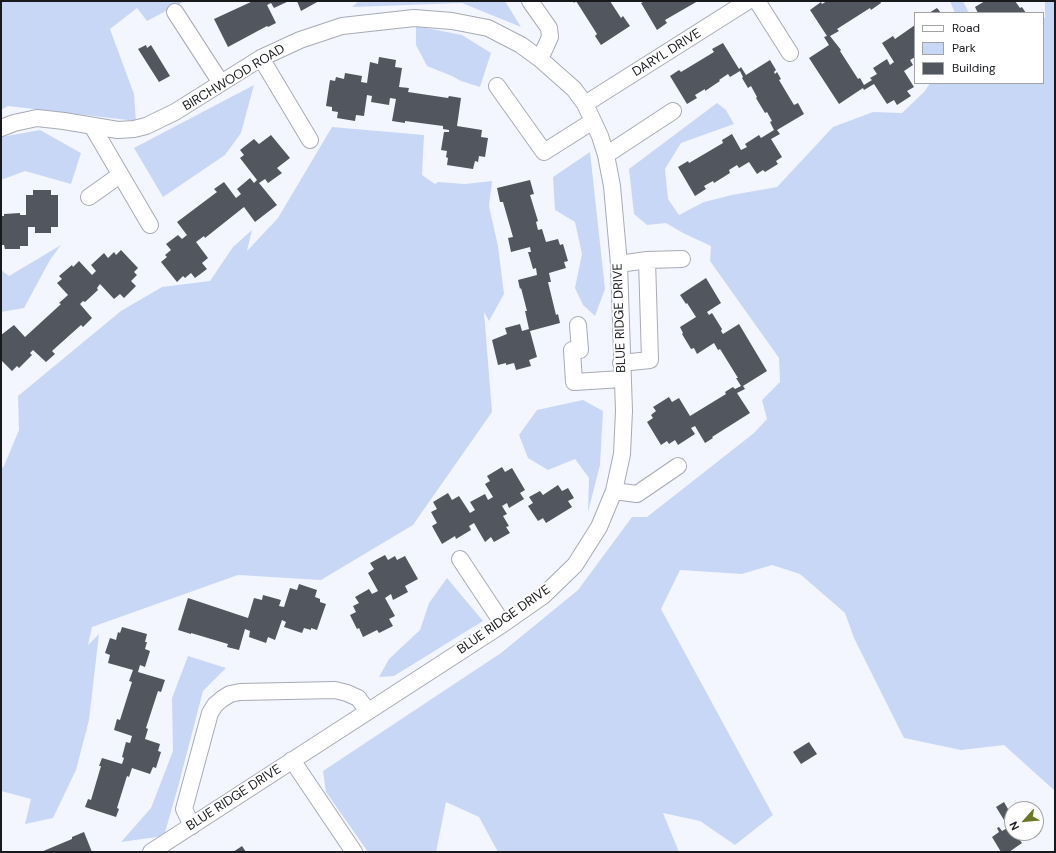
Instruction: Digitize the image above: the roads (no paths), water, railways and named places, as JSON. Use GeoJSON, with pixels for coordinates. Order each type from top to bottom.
{"type":"FeatureCollection","features":[{"type":"Feature","properties":{"kind":"street"},"geometry":{"type":"LineString","coordinates":[[530,1],[549,28],[550,37],[540,59]]}},
{"type":"Feature","properties":{"kind":"street","name":"DARYL DRIVE"},"geometry":{"type":"LineString","coordinates":[[585,104],[748,1]]}},
{"type":"Feature","properties":{"kind":"street"},"geometry":{"type":"LineString","coordinates":[[757,1],[790,53]]}},
{"type":"Feature","properties":{"kind":"street"},"geometry":{"type":"LineString","coordinates":[[175,12],[221,83]]}},
{"type":"Feature","properties":{"kind":"street","name":"BIRCHWOOD ROAD"},"geometry":{"type":"LineString","coordinates":[[1,128],[14,123],[37,118],[118,130],[134,129],[146,126],[175,112],[261,58],[300,40],[342,26],[414,18],[452,21],[488,28],[521,45],[540,59],[574,89],[585,104]]}},
{"type":"Feature","properties":{"kind":"street"},"geometry":{"type":"LineString","coordinates":[[261,58],[310,140]]}},
{"type":"Feature","properties":{"kind":"street"},"geometry":{"type":"LineString","coordinates":[[497,86],[544,152],[593,121]]}},
{"type":"Feature","properties":{"kind":"street","name":"BLUE RIDGE DRIVE"},"geometry":{"type":"LineString","coordinates":[[151,852],[503,624],[543,596],[575,565],[599,527],[614,491],[622,454],[624,412],[621,363],[619,264],[612,186],[606,155],[585,104]]}},
{"type":"Feature","properties":{"kind":"street"},"geometry":{"type":"LineString","coordinates":[[606,155],[673,111]]}},
{"type":"Feature","properties":{"kind":"street"},"geometry":{"type":"LineString","coordinates":[[92,126],[150,226]]}},
{"type":"Feature","properties":{"kind":"street"},"geometry":{"type":"LineString","coordinates":[[89,197],[120,175]]}},
{"type":"Feature","properties":{"kind":"street"},"geometry":{"type":"LineString","coordinates":[[619,264],[647,260],[682,259]]}},
{"type":"Feature","properties":{"kind":"street"},"geometry":{"type":"LineString","coordinates":[[621,363],[650,360],[647,260]]}},
{"type":"Feature","properties":{"kind":"street"},"geometry":{"type":"LineString","coordinates":[[578,326],[580,350],[572,350],[574,382],[622,379]]}},
{"type":"Feature","properties":{"kind":"street"},"geometry":{"type":"LineString","coordinates":[[614,491],[637,494],[678,466]]}},
{"type":"Feature","properties":{"kind":"street"},"geometry":{"type":"LineString","coordinates":[[460,559],[503,624]]}},
{"type":"Feature","properties":{"kind":"street"},"geometry":{"type":"LineString","coordinates":[[192,826],[184,809],[210,713],[215,705],[222,699],[230,694],[240,692],[335,690],[358,698],[368,711]]}},
{"type":"Feature","properties":{"kind":"street"},"geometry":{"type":"LineString","coordinates":[[292,760],[354,852]]}}]}
